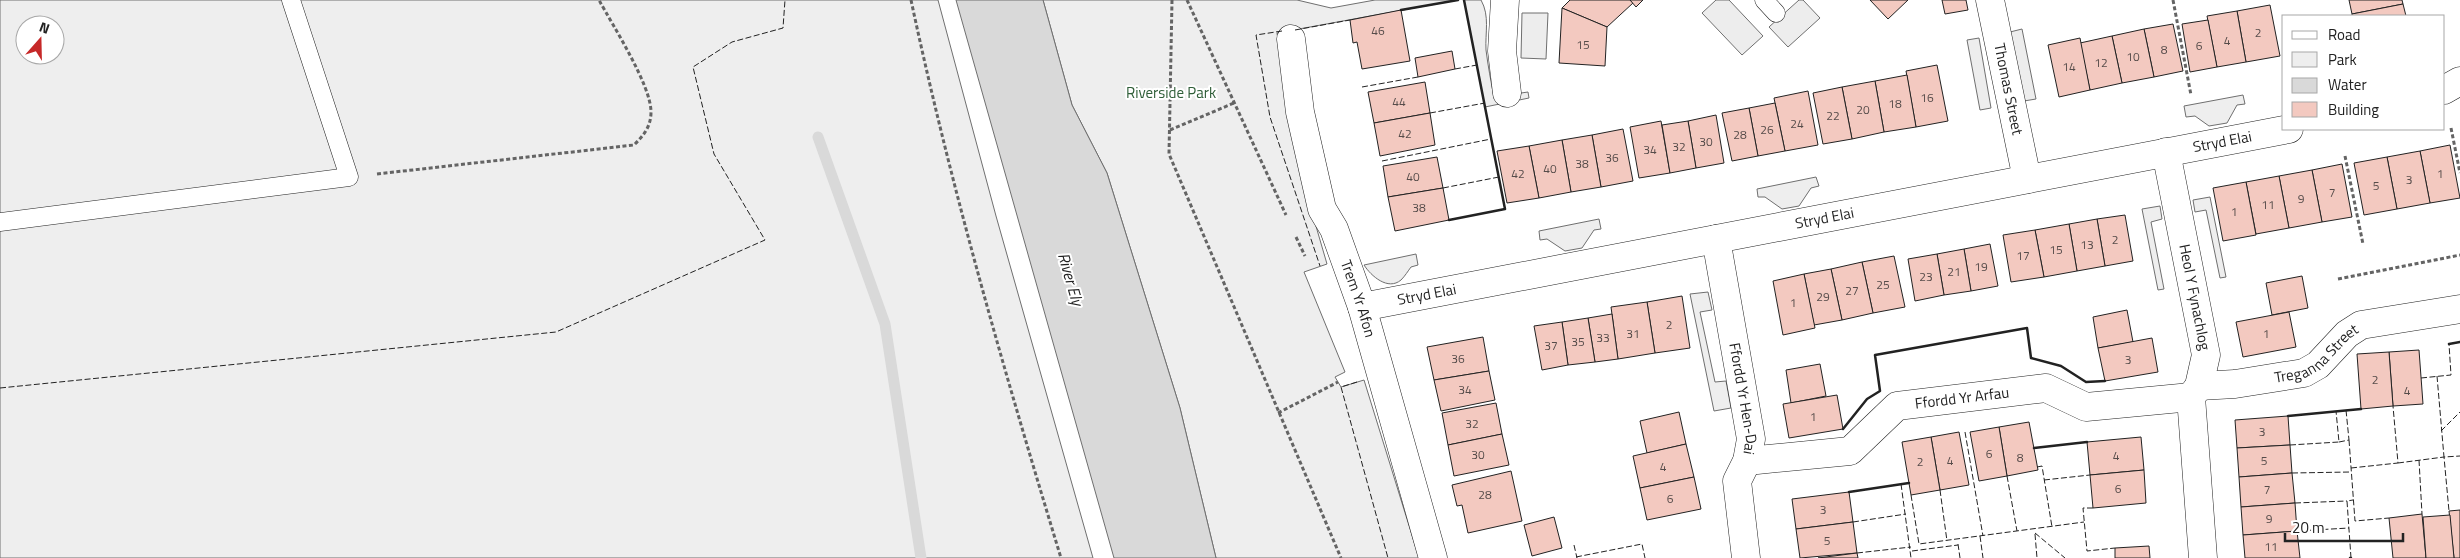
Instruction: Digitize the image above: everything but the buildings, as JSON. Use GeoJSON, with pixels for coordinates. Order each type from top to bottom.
{"type":"FeatureCollection","features":[{"type":"Feature","properties":{"kind":"street"},"geometry":{"type":"LineString","coordinates":[[1505,0],[1502,51],[1507,93]]}},
{"type":"Feature","properties":{"kind":"street","name":"Thomas Street"},"geometry":{"type":"LineString","coordinates":[[1990,0],[2027,179]]}},
{"type":"Feature","properties":{"kind":"street","name":"Trem Yr Afon"},"geometry":{"type":"LineString","coordinates":[[1291,39],[1300,112],[1322,209],[1334,229],[1362,307],[1433,558]]}},
{"type":"Feature","properties":{"kind":"street"},"geometry":{"type":"LineString","coordinates":[[2445,89],[2460,81]]}},
{"type":"Feature","properties":{"kind":"street","name":"Stryd Elai"},"geometry":{"type":"LineString","coordinates":[[1362,307],[2284,130]]}},
{"type":"Feature","properties":{"kind":"street","name":"Heol Y Fynachlog"},"geometry":{"type":"LineString","coordinates":[[2166,152],[2206,355],[2195,391],[2202,558]]}},
{"type":"Feature","properties":{"kind":"street","name":"Ffordd Yr Hen-Dai"},"geometry":{"type":"LineString","coordinates":[[1716,239],[1751,440],[1747,461],[1737,481],[1746,558]]}},
{"type":"Feature","properties":{"kind":"street","name":"Treganna Street"},"geometry":{"type":"LineString","coordinates":[[2195,391],[2304,373],[2318,365],[2347,334],[2361,325],[2460,309]]}},
{"type":"Feature","properties":{"kind":"street","name":"Ffordd Yr Arfau"},"geometry":{"type":"LineString","coordinates":[[1747,461],[1850,451],[1897,406],[2046,388],[2086,407],[2195,391]]}},
{"type":"Feature","properties":{"kind":"lane"},"geometry":{"type":"LineString","coordinates":[[0,222],[349,177],[292,0]]}},
{"type":"Feature","properties":{"kind":"lane"},"geometry":{"type":"LineString","coordinates":[[1764,0],[1776,13]]}},
{"type":"Feature","properties":{"kind":"path"},"geometry":{"type":"LineString","coordinates":[[349,177],[634,145],[647,133],[651,112],[644,85],[598,0]]}},
{"type":"Feature","properties":{"kind":"path"},"geometry":{"type":"LineString","coordinates":[[911,0],[935,111],[1022,430],[1060,558]]}},
{"type":"Feature","properties":{"kind":"path"},"geometry":{"type":"LineString","coordinates":[[1172,0],[1169,154],[1341,558]]}},
{"type":"Feature","properties":{"kind":"path"},"geometry":{"type":"LineString","coordinates":[[1187,0],[1290,224]]}},
{"type":"Feature","properties":{"kind":"path"},"geometry":{"type":"LineString","coordinates":[[2173,0],[2191,95]]}},
{"type":"Feature","properties":{"kind":"path"},"geometry":{"type":"LineString","coordinates":[[1170,130],[1234,104]]}},
{"type":"Feature","properties":{"kind":"path"},"geometry":{"type":"LineString","coordinates":[[2451,128],[2460,173]]}},
{"type":"Feature","properties":{"kind":"path"},"geometry":{"type":"LineString","coordinates":[[2345,156],[2363,244]]}},
{"type":"Feature","properties":{"kind":"path"},"geometry":{"type":"LineString","coordinates":[[1294,233],[1306,259]]}},
{"type":"Feature","properties":{"kind":"path"},"geometry":{"type":"LineString","coordinates":[[2338,279],[2460,255]]}},
{"type":"Feature","properties":{"kind":"path"},"geometry":{"type":"LineString","coordinates":[[1278,413],[1338,382]]}},
{"type":"Feature","properties":{"kind":"green space"},"geometry":{"type":"Polygon","coordinates":[[[0,0],[938,0],[996,216],[1093,558],[0,558],[0,0]]]}},
{"type":"Feature","properties":{"kind":"green space","name":"Riverside Park"},"geometry":{"type":"Polygon","coordinates":[[[1043,0],[1297,0],[1331,8],[1375,0],[1458,0],[1277,33],[1286,100],[1304,185],[1327,264],[1304,272],[1345,372],[1335,377],[1341,387],[1364,380],[1419,558],[1216,558],[1180,408],[1107,173],[1072,105],[1043,0]]]}},
{"type":"Feature","properties":{"kind":"green space"},"geometry":{"type":"Polygon","coordinates":[[[1464,0],[1481,0],[1484,6],[1486,50],[1494,97],[1528,92],[1529,98],[1485,107],[1464,0]]]}},
{"type":"Feature","properties":{"kind":"green space"},"geometry":{"type":"Polygon","coordinates":[[[2243,95],[2245,104],[2237,105],[2227,123],[2209,126],[2195,116],[2186,117],[2184,106],[2243,95]]]}},
{"type":"Feature","properties":{"kind":"green space"},"geometry":{"type":"Polygon","coordinates":[[[1816,177],[1819,186],[1811,188],[1799,206],[1782,209],[1765,197],[1758,197],[1757,189],[1816,177]]]}},
{"type":"Feature","properties":{"kind":"green space"},"geometry":{"type":"Polygon","coordinates":[[[2210,197],[2226,277],[2220,278],[2206,210],[2195,212],[2193,200],[2210,197]]]}},
{"type":"Feature","properties":{"kind":"green space"},"geometry":{"type":"Polygon","coordinates":[[[2160,206],[2162,219],[2151,222],[2164,289],[2158,290],[2142,209],[2160,206]]]}},
{"type":"Feature","properties":{"kind":"green space"},"geometry":{"type":"Polygon","coordinates":[[[1599,219],[1601,229],[1594,230],[1582,248],[1565,251],[1547,239],[1540,240],[1539,231],[1599,219]]]}},
{"type":"Feature","properties":{"kind":"green space"},"geometry":{"type":"Polygon","coordinates":[[[1416,254],[1418,265],[1411,267],[1401,280],[1396,283],[1391,284],[1380,281],[1364,265],[1416,254]]]}},
{"type":"Feature","properties":{"kind":"green space"},"geometry":{"type":"Polygon","coordinates":[[[1708,292],[1712,310],[1700,312],[1715,382],[1726,381],[1731,408],[1714,411],[1690,294],[1708,292]]]}},
{"type":"Feature","properties":{"kind":"shaded area"},"geometry":{"type":"Polygon","coordinates":[[[1716,0],[1729,0],[1763,36],[1742,55],[1702,13],[1716,0]]]}},
{"type":"Feature","properties":{"kind":"shaded area"},"geometry":{"type":"Polygon","coordinates":[[[1799,0],[1803,0],[1820,18],[1788,47],[1769,27],[1799,0]]]}},
{"type":"Feature","properties":{"kind":"shaded area"},"geometry":{"type":"Polygon","coordinates":[[[1522,13],[1548,13],[1546,59],[1521,58],[1522,13]]]}},
{"type":"Feature","properties":{"kind":"shaded area"},"geometry":{"type":"Polygon","coordinates":[[[2022,29],[2036,99],[2024,101],[2010,32],[2022,29]]]}},
{"type":"Feature","properties":{"kind":"shaded area"},"geometry":{"type":"Polygon","coordinates":[[[1979,38],[1991,108],[1980,110],[1967,40],[1979,38]]]}},
{"type":"Feature","properties":{"kind":"water","name":"River Ely"},"geometry":{"type":"Polygon","coordinates":[[[956,0],[1043,0],[1072,105],[1107,173],[1180,408],[1216,558],[1114,558],[956,0]]]}},
{"type":"Feature","properties":{"kind":"waterway"},"geometry":{"type":"LineString","coordinates":[[818,137],[885,324],[921,558]]}},
{"type":"Feature","properties":{"kind":"fence"},"geometry":{"type":"LineString","coordinates":[[0,388],[556,332],[765,240],[714,154],[693,67],[732,42],[783,28],[785,0]]}},
{"type":"Feature","properties":{"kind":"fence"},"geometry":{"type":"LineString","coordinates":[[1295,30],[1350,20]]}},
{"type":"Feature","properties":{"kind":"fence"},"geometry":{"type":"LineString","coordinates":[[1282,31],[1256,35],[1270,117],[1320,266]]}},
{"type":"Feature","properties":{"kind":"fence"},"geometry":{"type":"LineString","coordinates":[[1455,69],[1477,65]]}},
{"type":"Feature","properties":{"kind":"fence"},"geometry":{"type":"LineString","coordinates":[[1362,87],[1418,77]]}},
{"type":"Feature","properties":{"kind":"fence"},"geometry":{"type":"LineString","coordinates":[[1430,113],[1485,103]]}},
{"type":"Feature","properties":{"kind":"fence"},"geometry":{"type":"LineString","coordinates":[[1382,161],[1491,139]]}},
{"type":"Feature","properties":{"kind":"fence"},"geometry":{"type":"LineString","coordinates":[[1443,188],[1499,177]]}},
{"type":"Feature","properties":{"kind":"fence"},"geometry":{"type":"LineString","coordinates":[[2421,378],[2451,375],[2449,344]]}},
{"type":"Feature","properties":{"kind":"fence"},"geometry":{"type":"LineString","coordinates":[[2437,376],[2444,457],[2460,456]]}},
{"type":"Feature","properties":{"kind":"fence"},"geometry":{"type":"LineString","coordinates":[[1357,382],[1341,387],[1388,558]]}},
{"type":"Feature","properties":{"kind":"fence"},"geometry":{"type":"LineString","coordinates":[[2351,468],[2398,463],[2393,406]]}},
{"type":"Feature","properties":{"kind":"fence"},"geometry":{"type":"LineString","coordinates":[[2339,442],[2349,440],[2346,410]]}},
{"type":"Feature","properties":{"kind":"fence"},"geometry":{"type":"LineString","coordinates":[[2290,445],[2339,442],[2336,411]]}},
{"type":"Feature","properties":{"kind":"fence"},"geometry":{"type":"LineString","coordinates":[[2441,431],[2460,412]]}},
{"type":"Feature","properties":{"kind":"fence"},"geometry":{"type":"LineString","coordinates":[[1965,432],[1983,536]]}},
{"type":"Feature","properties":{"kind":"fence"},"geometry":{"type":"LineString","coordinates":[[2349,440],[2355,521],[2389,518]]}},
{"type":"Feature","properties":{"kind":"fence"},"geometry":{"type":"LineString","coordinates":[[2398,463],[2444,457],[2449,511]]}},
{"type":"Feature","properties":{"kind":"fence"},"geometry":{"type":"LineString","coordinates":[[2419,460],[2422,514]]}},
{"type":"Feature","properties":{"kind":"fence"},"geometry":{"type":"LineString","coordinates":[[2037,467],[2042,466],[2052,527]]}},
{"type":"Feature","properties":{"kind":"fence"},"geometry":{"type":"LineString","coordinates":[[2292,473],[2351,472]]}},
{"type":"Feature","properties":{"kind":"fence"},"geometry":{"type":"LineString","coordinates":[[2044,480],[2090,475]]}},
{"type":"Feature","properties":{"kind":"fence"},"geometry":{"type":"LineString","coordinates":[[2007,476],[2017,531]]}},
{"type":"Feature","properties":{"kind":"fence"},"geometry":{"type":"LineString","coordinates":[[1901,484],[1911,558]]}},
{"type":"Feature","properties":{"kind":"fence"},"geometry":{"type":"LineString","coordinates":[[1940,490],[1947,541]]}},
{"type":"Feature","properties":{"kind":"fence"},"geometry":{"type":"LineString","coordinates":[[1911,495],[1919,544],[2084,522]]}},
{"type":"Feature","properties":{"kind":"fence"},"geometry":{"type":"LineString","coordinates":[[2351,558],[2347,501],[2353,500]]}},
{"type":"Feature","properties":{"kind":"fence"},"geometry":{"type":"LineString","coordinates":[[2295,503],[2347,501]]}},
{"type":"Feature","properties":{"kind":"fence"},"geometry":{"type":"LineString","coordinates":[[2093,508],[2083,508],[2087,551],[2115,548]]}},
{"type":"Feature","properties":{"kind":"fence"},"geometry":{"type":"LineString","coordinates":[[1853,522],[1906,514]]}},
{"type":"Feature","properties":{"kind":"fence"},"geometry":{"type":"LineString","coordinates":[[2297,531],[2349,528]]}},
{"type":"Feature","properties":{"kind":"fence"},"geometry":{"type":"LineString","coordinates":[[2035,533],[2065,558]]}},
{"type":"Feature","properties":{"kind":"fence"},"geometry":{"type":"LineString","coordinates":[[2035,534],[2037,558]]}},
{"type":"Feature","properties":{"kind":"fence"},"geometry":{"type":"LineString","coordinates":[[1980,536],[1983,558]]}},
{"type":"Feature","properties":{"kind":"fence"},"geometry":{"type":"LineString","coordinates":[[1576,557],[1642,544],[1645,558]]}},
{"type":"Feature","properties":{"kind":"fence"},"geometry":{"type":"LineString","coordinates":[[1958,544],[1960,558]]}},
{"type":"Feature","properties":{"kind":"fence"},"geometry":{"type":"LineString","coordinates":[[1574,545],[1577,558]]}},
{"type":"Feature","properties":{"kind":"fence"},"geometry":{"type":"LineString","coordinates":[[1912,551],[1958,545]]}},
{"type":"Feature","properties":{"kind":"fence"},"geometry":{"type":"LineString","coordinates":[[1857,553],[1911,547]]}},
{"type":"Feature","properties":{"kind":"wall"},"geometry":{"type":"LineString","coordinates":[[1401,10],[1458,0]]}},
{"type":"Feature","properties":{"kind":"wall"},"geometry":{"type":"LineString","coordinates":[[1449,220],[1505,209],[1464,0]]}},
{"type":"Feature","properties":{"kind":"wall"},"geometry":{"type":"LineString","coordinates":[[1843,429],[1867,399],[1880,391],[1875,355],[2027,328],[2031,358],[2061,366],[2086,382],[2105,381]]}},
{"type":"Feature","properties":{"kind":"wall"},"geometry":{"type":"LineString","coordinates":[[2449,344],[2460,342]]}},
{"type":"Feature","properties":{"kind":"wall"},"geometry":{"type":"LineString","coordinates":[[2288,416],[2361,409]]}},
{"type":"Feature","properties":{"kind":"wall"},"geometry":{"type":"LineString","coordinates":[[2034,448],[2087,442]]}},
{"type":"Feature","properties":{"kind":"wall"},"geometry":{"type":"LineString","coordinates":[[1849,492],[1909,483]]}}]}
